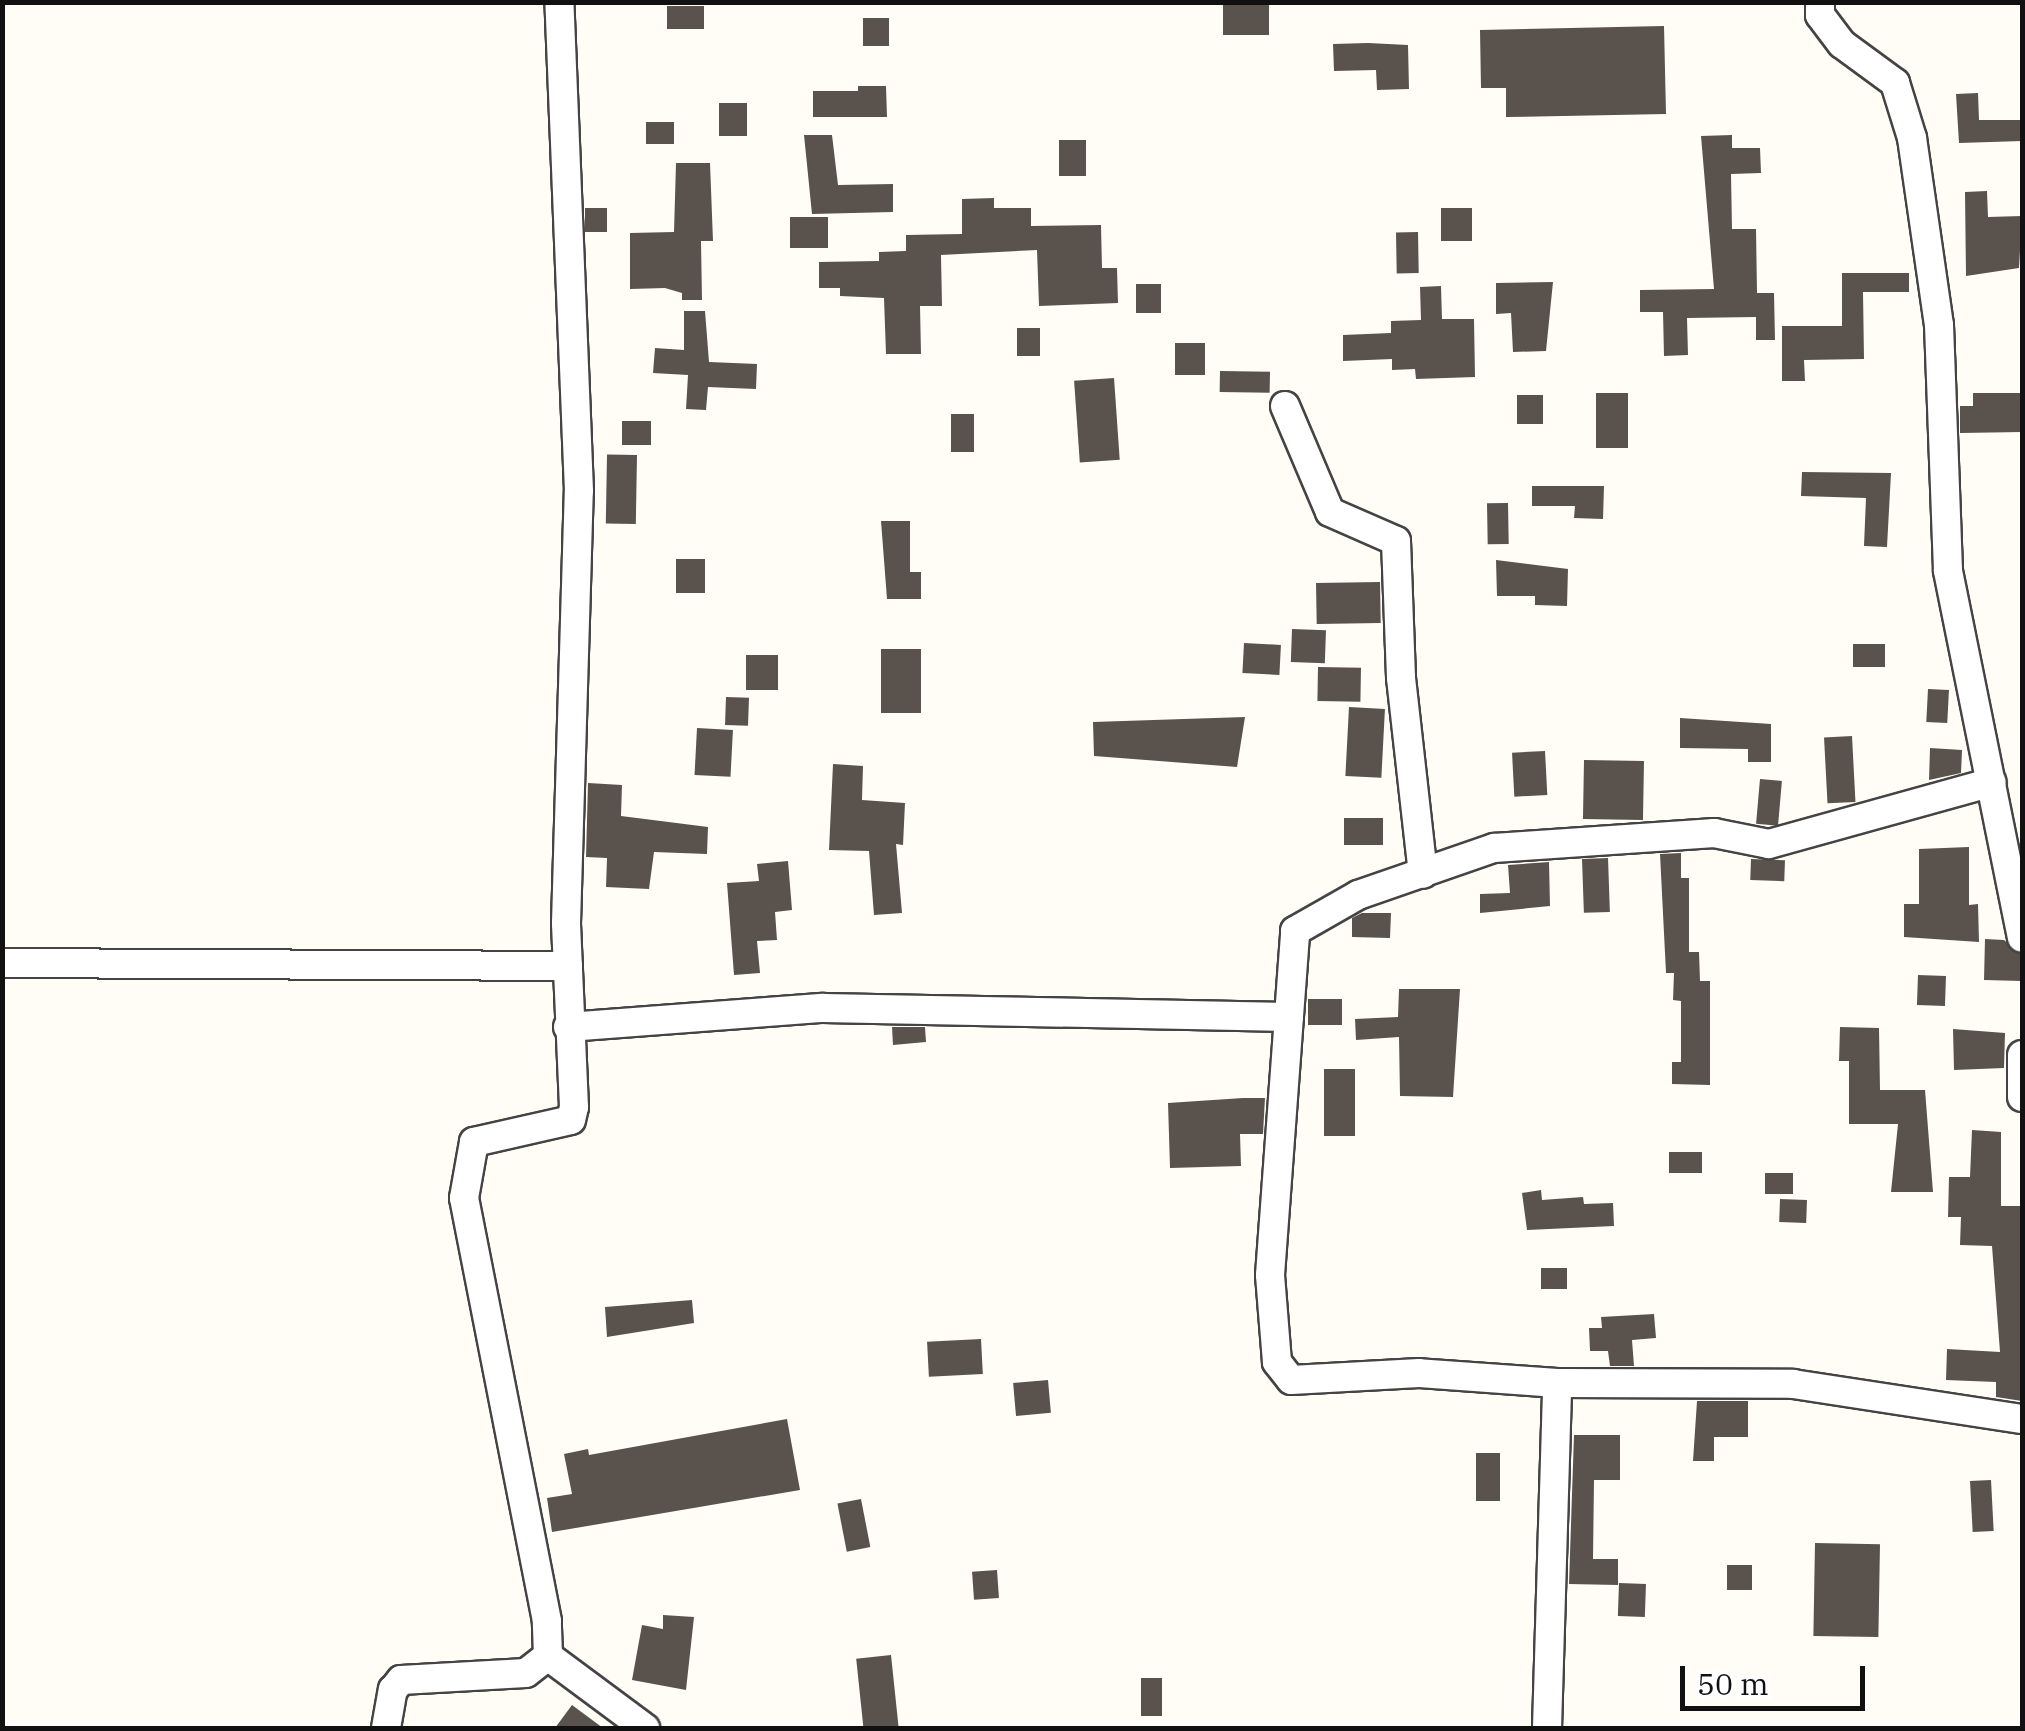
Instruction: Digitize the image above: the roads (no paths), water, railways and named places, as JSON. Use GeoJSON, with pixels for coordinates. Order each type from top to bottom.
{"type":"FeatureCollection","features":[{"type":"Feature","properties":{"kind":"street"},"geometry":{"type":"LineString","coordinates":[[548,1656],[547,1620],[464,1198],[474,1142],[570,1120],[568,966],[579,491],[559,2]]}},
{"type":"Feature","properties":{"kind":"street"},"geometry":{"type":"LineString","coordinates":[[1820,2],[1820,15],[1842,44],[1895,82],[1912,138],[1939,325],[1948,571],[2022,938]]}},
{"type":"Feature","properties":{"kind":"street"},"geometry":{"type":"LineString","coordinates":[[1285,406],[1330,512],[1396,542],[1401,678],[1423,874]]}},
{"type":"Feature","properties":{"kind":"street"},"geometry":{"type":"LineString","coordinates":[[1992,782],[1768,844],[1714,833],[1494,848],[1358,895],[1295,931],[1270,1275],[1277,1362],[1291,1380],[1419,1372],[1557,1383],[1794,1384],[2022,1419]]}},
{"type":"Feature","properties":{"kind":"street"},"geometry":{"type":"LineString","coordinates":[[2,963],[568,966]]}},
{"type":"Feature","properties":{"kind":"street"},"geometry":{"type":"LineString","coordinates":[[568,1028],[823,1008],[1289,1017]]}},
{"type":"Feature","properties":{"kind":"street"},"geometry":{"type":"LineString","coordinates":[[2022,1055],[2022,1096]]}},
{"type":"Feature","properties":{"kind":"street"},"geometry":{"type":"LineString","coordinates":[[1547,1728],[1557,1383]]}},
{"type":"Feature","properties":{"kind":"street"},"geometry":{"type":"LineString","coordinates":[[386,1728],[393,1690],[402,1680],[526,1672],[548,1656]]}},
{"type":"Feature","properties":{"kind":"street"},"geometry":{"type":"LineString","coordinates":[[548,1656],[645,1728]]}}]}
